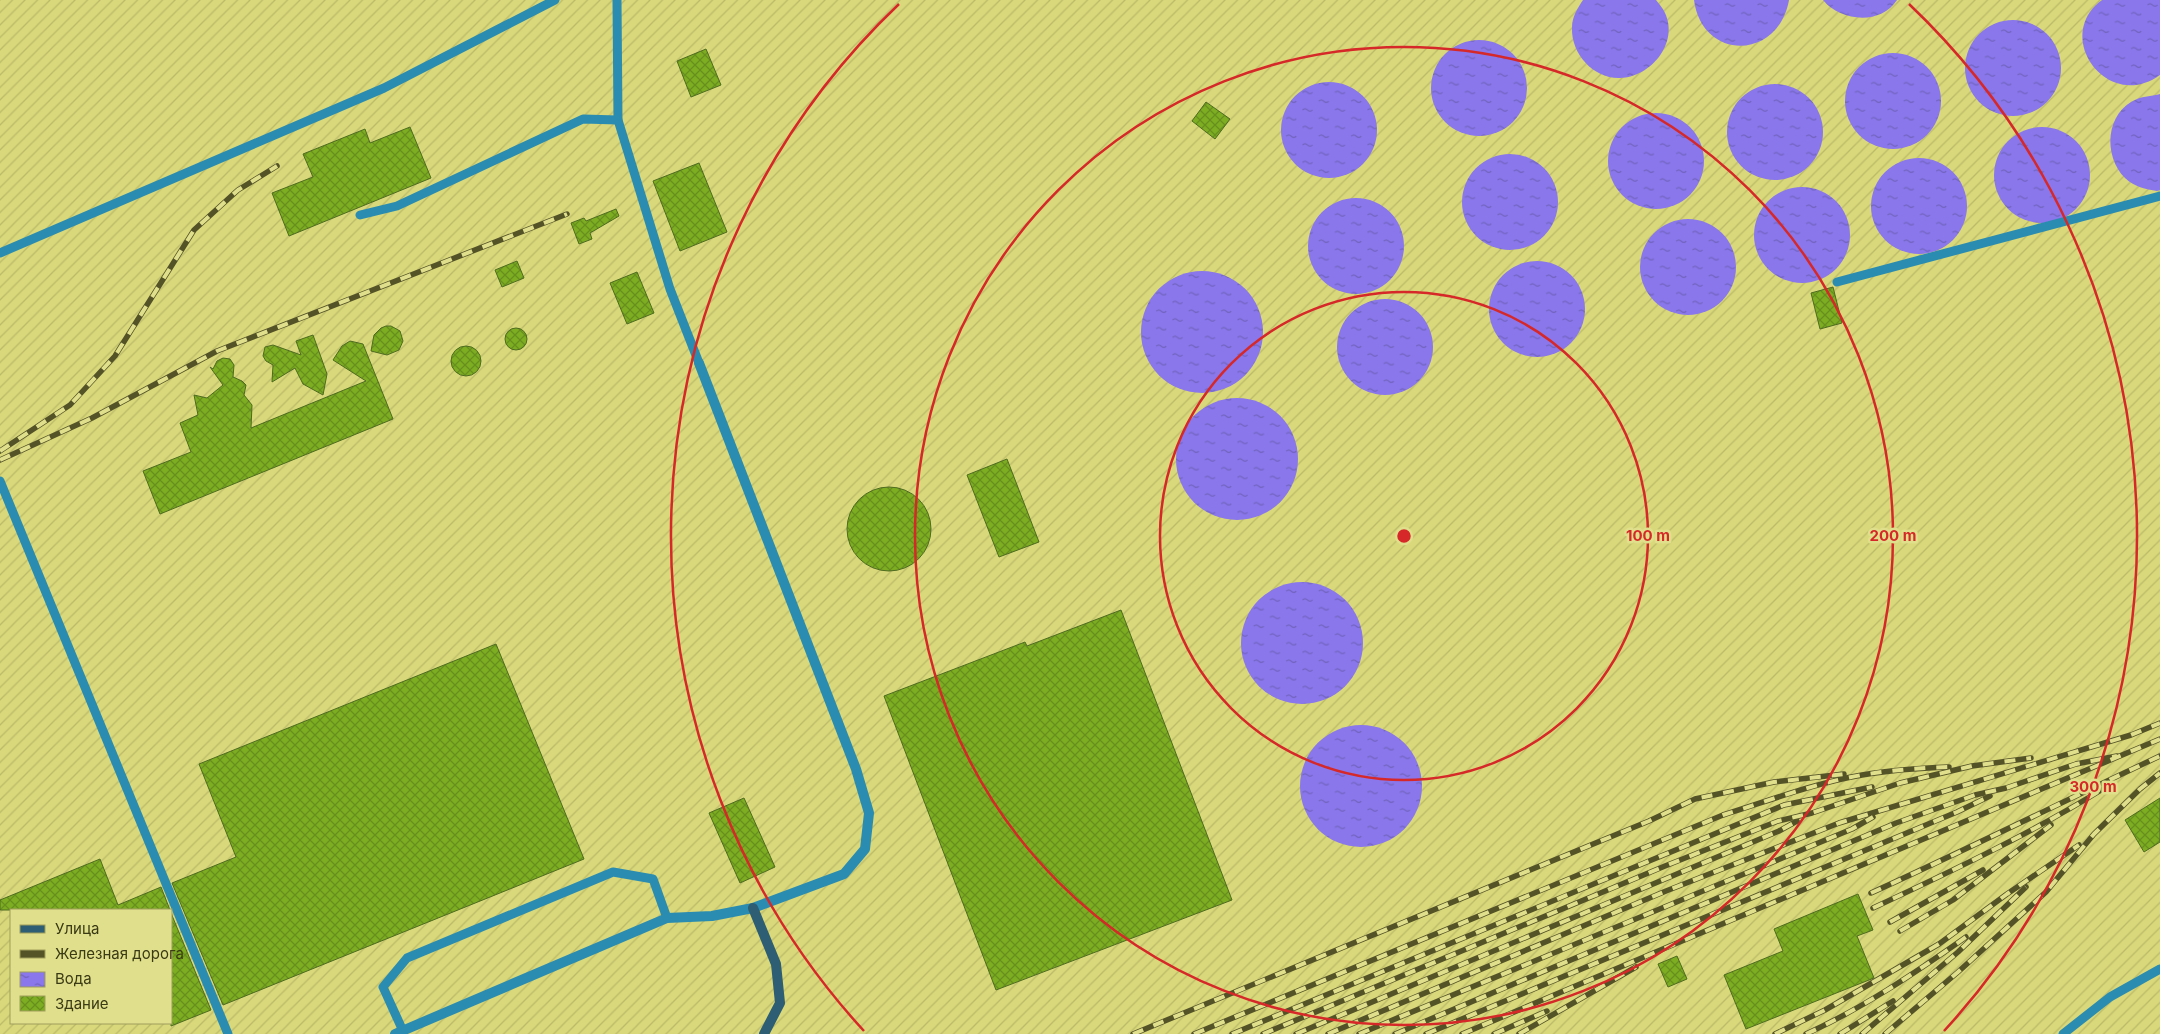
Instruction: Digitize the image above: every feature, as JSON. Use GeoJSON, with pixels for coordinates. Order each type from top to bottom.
{"type":"FeatureCollection","features":[{"type":"Feature","properties":{"kind":"street"},"geometry":{"type":"LineString","coordinates":[[399,1032],[668,918],[712,916],[753,908],[844,874],[865,848],[869,814],[856,769],[699,363]]}},
{"type":"Feature","properties":{"kind":"street"},"geometry":{"type":"LineString","coordinates":[[753,908],[776,964],[780,1003],[764,1034]]}},
{"type":"Feature","properties":{"kind":"lane"},"geometry":{"type":"LineString","coordinates":[[0,253],[384,88],[555,0]]}},
{"type":"Feature","properties":{"kind":"lane"},"geometry":{"type":"LineString","coordinates":[[617,0],[618,120],[670,289],[699,363]]}},
{"type":"Feature","properties":{"kind":"lane"},"geometry":{"type":"LineString","coordinates":[[360,215],[397,206],[583,119],[618,120]]}},
{"type":"Feature","properties":{"kind":"lane"},"geometry":{"type":"LineString","coordinates":[[1837,282],[2160,196]]}},
{"type":"Feature","properties":{"kind":"lane"},"geometry":{"type":"LineString","coordinates":[[0,481],[228,1034]]}},
{"type":"Feature","properties":{"kind":"lane"},"geometry":{"type":"LineString","coordinates":[[399,1032],[383,988],[406,958],[613,872],[653,879],[668,918]]}},
{"type":"Feature","properties":{"kind":"lane"},"geometry":{"type":"LineString","coordinates":[[2063,1034],[2110,997],[2160,969]]}},
{"type":"Feature","properties":{"kind":"shaded area"},"geometry":{"type":"Polygon","coordinates":[[[0,0],[2160,0],[2160,1034],[0,1034],[0,0]]]}},
{"type":"Feature","properties":{"kind":"water"},"geometry":{"type":"Polygon","coordinates":[[[1583,0],[1656,0],[1664,11],[1668,24],[1668,36],[1665,46],[1652,65],[1642,72],[1620,78],[1601,74],[1586,63],[1575,47],[1572,28],[1573,20],[1583,0]]]}},
{"type":"Feature","properties":{"kind":"water"},"geometry":{"type":"Polygon","coordinates":[[[1694,0],[1789,0],[1782,20],[1771,34],[1756,43],[1740,46],[1725,43],[1711,34],[1700,20],[1694,0]]]}},
{"type":"Feature","properties":{"kind":"water"},"geometry":{"type":"Polygon","coordinates":[[[1823,0],[1897,0],[1881,14],[1860,18],[1839,13],[1823,0]]]}},
{"type":"Feature","properties":{"kind":"water"},"geometry":{"type":"Polygon","coordinates":[[[2102,0],[2160,0],[2160,75],[2140,84],[2122,84],[2105,77],[2092,65],[2084,50],[2083,32],[2088,15],[2102,0]]]}},
{"type":"Feature","properties":{"kind":"water"},"geometry":{"type":"Polygon","coordinates":[[[2013,20],[2031,24],[2047,34],[2057,50],[2061,68],[2057,86],[2047,102],[2031,112],[2013,116],[1995,112],[1979,102],[1969,86],[1965,68],[1969,50],[1979,34],[1995,24],[2013,20]]]}},
{"type":"Feature","properties":{"kind":"water"},"geometry":{"type":"Polygon","coordinates":[[[1479,40],[1497,44],[1513,54],[1523,70],[1527,88],[1523,106],[1513,122],[1497,132],[1479,136],[1461,132],[1445,122],[1435,106],[1431,88],[1435,70],[1445,54],[1461,44],[1479,40]]]}},
{"type":"Feature","properties":{"kind":"water"},"geometry":{"type":"Polygon","coordinates":[[[1893,53],[1911,57],[1927,67],[1937,83],[1941,101],[1937,119],[1927,135],[1911,145],[1893,149],[1875,145],[1859,135],[1849,119],[1845,101],[1849,83],[1859,67],[1875,57],[1893,53]]]}},
{"type":"Feature","properties":{"kind":"water"},"geometry":{"type":"Polygon","coordinates":[[[1329,82],[1347,86],[1363,96],[1373,112],[1377,130],[1373,148],[1363,164],[1347,174],[1329,178],[1311,174],[1295,164],[1285,148],[1281,130],[1285,112],[1295,96],[1311,86],[1329,82]]]}},
{"type":"Feature","properties":{"kind":"water"},"geometry":{"type":"Polygon","coordinates":[[[1775,84],[1793,88],[1809,98],[1819,114],[1823,132],[1819,150],[1809,166],[1793,176],[1775,180],[1757,176],[1741,166],[1731,150],[1727,132],[1731,114],[1741,98],[1757,88],[1775,84]]]}},
{"type":"Feature","properties":{"kind":"water"},"geometry":{"type":"Polygon","coordinates":[[[2160,94],[2160,190],[2157,191],[2136,186],[2125,178],[2113,158],[2111,135],[2113,124],[2126,105],[2140,98],[2160,94]]]}},
{"type":"Feature","properties":{"kind":"water"},"geometry":{"type":"Polygon","coordinates":[[[1656,113],[1674,117],[1690,127],[1700,143],[1704,161],[1700,179],[1690,195],[1674,205],[1656,209],[1638,205],[1622,195],[1612,179],[1608,161],[1612,143],[1622,127],[1638,117],[1656,113]]]}},
{"type":"Feature","properties":{"kind":"water"},"geometry":{"type":"Polygon","coordinates":[[[2042,127],[2060,131],[2076,141],[2086,157],[2090,175],[2086,193],[2076,209],[2060,219],[2042,223],[2024,219],[2008,209],[1998,193],[1994,175],[1998,157],[2008,141],[2024,131],[2042,127]]]}},
{"type":"Feature","properties":{"kind":"water"},"geometry":{"type":"Polygon","coordinates":[[[1510,154],[1528,158],[1544,168],[1554,184],[1558,202],[1554,220],[1544,236],[1528,246],[1510,250],[1492,246],[1476,236],[1466,220],[1462,202],[1466,184],[1476,168],[1492,158],[1510,154]]]}},
{"type":"Feature","properties":{"kind":"water"},"geometry":{"type":"Polygon","coordinates":[[[1919,158],[1937,162],[1953,172],[1963,188],[1967,206],[1963,224],[1953,240],[1937,250],[1919,254],[1901,250],[1885,240],[1875,224],[1871,206],[1875,188],[1885,172],[1901,162],[1919,158]]]}},
{"type":"Feature","properties":{"kind":"water"},"geometry":{"type":"Polygon","coordinates":[[[1802,187],[1820,191],[1836,201],[1846,217],[1850,235],[1846,253],[1836,269],[1820,279],[1802,283],[1784,279],[1768,269],[1758,253],[1754,235],[1758,217],[1768,201],[1784,191],[1802,187]]]}},
{"type":"Feature","properties":{"kind":"water"},"geometry":{"type":"Polygon","coordinates":[[[1356,198],[1374,202],[1390,212],[1400,228],[1404,246],[1400,264],[1390,280],[1374,290],[1356,294],[1338,290],[1322,280],[1312,264],[1308,246],[1312,228],[1322,212],[1338,202],[1356,198]]]}},
{"type":"Feature","properties":{"kind":"water"},"geometry":{"type":"Polygon","coordinates":[[[1688,219],[1706,223],[1722,233],[1732,249],[1736,267],[1732,285],[1722,301],[1706,311],[1688,315],[1670,311],[1654,301],[1644,285],[1640,267],[1644,249],[1654,233],[1670,223],[1688,219]]]}},
{"type":"Feature","properties":{"kind":"water"},"geometry":{"type":"Polygon","coordinates":[[[1537,261],[1555,265],[1571,275],[1581,291],[1585,309],[1581,327],[1571,343],[1555,353],[1537,357],[1519,353],[1503,343],[1493,327],[1489,309],[1493,291],[1503,275],[1519,265],[1537,261]]]}},
{"type":"Feature","properties":{"kind":"water"},"geometry":{"type":"Polygon","coordinates":[[[1202,271],[1225,275],[1245,289],[1259,309],[1263,332],[1259,355],[1245,375],[1225,389],[1202,393],[1179,389],[1159,375],[1145,355],[1141,332],[1145,309],[1159,289],[1179,275],[1202,271]]]}},
{"type":"Feature","properties":{"kind":"water"},"geometry":{"type":"Polygon","coordinates":[[[1385,299],[1403,303],[1419,313],[1429,329],[1433,347],[1429,365],[1419,381],[1403,391],[1385,395],[1367,391],[1351,381],[1341,365],[1337,347],[1341,329],[1351,313],[1367,303],[1385,299]]]}},
{"type":"Feature","properties":{"kind":"water"},"geometry":{"type":"Polygon","coordinates":[[[1237,398],[1260,402],[1280,416],[1294,436],[1298,459],[1294,482],[1280,502],[1260,516],[1237,520],[1214,516],[1194,502],[1180,482],[1176,459],[1180,436],[1194,416],[1214,402],[1237,398]]]}},
{"type":"Feature","properties":{"kind":"water"},"geometry":{"type":"Polygon","coordinates":[[[1302,582],[1325,586],[1345,600],[1359,620],[1363,643],[1359,666],[1345,686],[1325,700],[1302,704],[1279,700],[1259,686],[1245,666],[1241,643],[1245,620],[1259,600],[1279,586],[1302,582]]]}},
{"type":"Feature","properties":{"kind":"water"},"geometry":{"type":"Polygon","coordinates":[[[1361,725],[1384,729],[1404,743],[1418,763],[1422,786],[1418,809],[1404,829],[1384,843],[1361,847],[1338,843],[1318,829],[1304,809],[1300,786],[1304,763],[1318,743],[1338,729],[1361,725]]]}},
{"type":"Feature","properties":{"kind":"building"},"geometry":{"type":"Polygon","coordinates":[[[706,49],[721,85],[691,97],[677,61],[706,49]]]}},
{"type":"Feature","properties":{"kind":"building"},"geometry":{"type":"Polygon","coordinates":[[[1206,102],[1230,119],[1215,139],[1192,121],[1206,102]]]}},
{"type":"Feature","properties":{"kind":"building"},"geometry":{"type":"Polygon","coordinates":[[[410,127],[431,178],[289,236],[272,193],[313,177],[303,154],[365,129],[370,143],[410,127]]]}},
{"type":"Feature","properties":{"kind":"building"},"geometry":{"type":"Polygon","coordinates":[[[699,163],[727,232],[680,251],[653,181],[699,163]]]}},
{"type":"Feature","properties":{"kind":"building"},"geometry":{"type":"Polygon","coordinates":[[[616,209],[619,216],[590,233],[592,239],[579,244],[571,223],[584,218],[586,221],[616,209]]]}},
{"type":"Feature","properties":{"kind":"building"},"geometry":{"type":"Polygon","coordinates":[[[517,261],[524,278],[502,287],[495,270],[517,261]]]}},
{"type":"Feature","properties":{"kind":"building"},"geometry":{"type":"Polygon","coordinates":[[[637,272],[654,313],[627,324],[610,283],[637,272]]]}},
{"type":"Feature","properties":{"kind":"building"},"geometry":{"type":"Polygon","coordinates":[[[1833,287],[1842,323],[1820,329],[1811,293],[1833,287]]]}},
{"type":"Feature","properties":{"kind":"building"},"geometry":{"type":"Polygon","coordinates":[[[386,326],[391,326],[400,331],[403,341],[399,350],[387,355],[371,351],[374,335],[386,326]]]}},
{"type":"Feature","properties":{"kind":"building"},"geometry":{"type":"Polygon","coordinates":[[[516,328],[524,331],[527,339],[524,347],[516,350],[508,347],[505,339],[508,331],[516,328]]]}},
{"type":"Feature","properties":{"kind":"building"},"geometry":{"type":"Polygon","coordinates":[[[313,335],[327,374],[323,395],[303,384],[295,368],[272,382],[273,365],[266,361],[263,356],[265,347],[273,345],[301,355],[296,341],[313,335]]]}},
{"type":"Feature","properties":{"kind":"building"},"geometry":{"type":"Polygon","coordinates":[[[350,341],[363,344],[393,419],[160,514],[143,471],[191,452],[180,423],[198,415],[194,395],[207,398],[223,385],[210,367],[213,369],[217,361],[223,358],[230,359],[234,365],[233,377],[246,385],[244,395],[252,405],[251,428],[366,381],[333,360],[342,346],[350,341]]]}},
{"type":"Feature","properties":{"kind":"building"},"geometry":{"type":"Polygon","coordinates":[[[466,346],[476,351],[481,361],[476,371],[466,376],[456,371],[451,361],[456,351],[466,346]]]}},
{"type":"Feature","properties":{"kind":"building"},"geometry":{"type":"Polygon","coordinates":[[[1007,459],[1039,542],[999,557],[967,475],[1007,459]]]}},
{"type":"Feature","properties":{"kind":"building"},"geometry":{"type":"Polygon","coordinates":[[[889,487],[912,494],[924,506],[931,529],[924,552],[912,564],[889,571],[866,564],[854,552],[847,529],[854,506],[866,494],[889,487]]]}},
{"type":"Feature","properties":{"kind":"building"},"geometry":{"type":"Polygon","coordinates":[[[1121,610],[1232,900],[996,990],[884,696],[1025,642],[1027,646],[1121,610]]]}},
{"type":"Feature","properties":{"kind":"building"},"geometry":{"type":"Polygon","coordinates":[[[496,644],[584,859],[223,1005],[172,883],[236,857],[199,764],[496,644]]]}},
{"type":"Feature","properties":{"kind":"building"},"geometry":{"type":"Polygon","coordinates":[[[744,798],[775,867],[740,883],[709,813],[744,798]]]}},
{"type":"Feature","properties":{"kind":"building"},"geometry":{"type":"Polygon","coordinates":[[[2160,798],[2160,842],[2144,852],[2125,820],[2160,798]]]}},
{"type":"Feature","properties":{"kind":"building"},"geometry":{"type":"Polygon","coordinates":[[[100,859],[118,905],[161,887],[170,909],[0,910],[0,900],[100,859]]]}},
{"type":"Feature","properties":{"kind":"building"},"geometry":{"type":"Polygon","coordinates":[[[1858,894],[1873,930],[1857,936],[1874,978],[1746,1029],[1724,975],[1783,951],[1774,929],[1858,894]]]}},
{"type":"Feature","properties":{"kind":"building"},"geometry":{"type":"Polygon","coordinates":[[[172,915],[211,1010],[171,1026],[172,1024],[172,915]]]}},
{"type":"Feature","properties":{"kind":"building"},"geometry":{"type":"Polygon","coordinates":[[[1677,956],[1687,979],[1668,987],[1658,964],[1677,956]]]}},
{"type":"Feature","properties":{"kind":"railway"},"geometry":{"type":"LineString","coordinates":[[0,451],[70,405],[115,356],[194,230],[238,190],[277,166]]}},
{"type":"Feature","properties":{"kind":"railway"},"geometry":{"type":"LineString","coordinates":[[0,460],[92,418],[217,351],[567,214]]}},
{"type":"Feature","properties":{"kind":"railway"},"geometry":{"type":"LineString","coordinates":[[1328,1034],[1666,891],[1839,823],[2131,735],[2160,723]]}},
{"type":"Feature","properties":{"kind":"railway"},"geometry":{"type":"LineString","coordinates":[[1462,1034],[2160,739]]}},
{"type":"Feature","properties":{"kind":"railway"},"geometry":{"type":"LineString","coordinates":[[1395,1034],[1896,823],[1975,795],[2006,788],[2076,764],[2117,756]]}},
{"type":"Feature","properties":{"kind":"railway"},"geometry":{"type":"LineString","coordinates":[[1871,893],[2160,756]]}},
{"type":"Feature","properties":{"kind":"railway"},"geometry":{"type":"LineString","coordinates":[[1263,1034],[1665,866],[1778,821],[1812,813],[1900,783],[1972,766],[2031,758]]}},
{"type":"Feature","properties":{"kind":"railway"},"geometry":{"type":"LineString","coordinates":[[1194,1034],[1723,815],[1809,787],[1844,778],[1873,773],[1949,767]]}},
{"type":"Feature","properties":{"kind":"railway"},"geometry":{"type":"LineString","coordinates":[[1885,1034],[1958,972],[2046,892],[2094,834],[2140,789],[2160,773]]}},
{"type":"Feature","properties":{"kind":"railway"},"geometry":{"type":"LineString","coordinates":[[1133,1034],[1649,821],[1695,799],[1774,782],[1844,774]]}},
{"type":"Feature","properties":{"kind":"railway"},"geometry":{"type":"LineString","coordinates":[[1232,1034],[1784,805],[1872,787]]}},
{"type":"Feature","properties":{"kind":"railway"},"geometry":{"type":"LineString","coordinates":[[1873,908],[2021,836],[2106,787]]}},
{"type":"Feature","properties":{"kind":"railway"},"geometry":{"type":"LineString","coordinates":[[1426,1034],[1957,812],[1990,796]]}},
{"type":"Feature","properties":{"kind":"railway"},"geometry":{"type":"LineString","coordinates":[[1359,1034],[1852,829],[1873,817]]}},
{"type":"Feature","properties":{"kind":"railway"},"geometry":{"type":"LineString","coordinates":[[1296,1034],[1779,831],[1797,821]]}},
{"type":"Feature","properties":{"kind":"railway"},"geometry":{"type":"LineString","coordinates":[[1900,931],[1953,900],[2051,825]]}},
{"type":"Feature","properties":{"kind":"railway"},"geometry":{"type":"LineString","coordinates":[[1775,1034],[1825,1010],[1939,944],[2007,894],[2079,845]]}},
{"type":"Feature","properties":{"kind":"railway"},"geometry":{"type":"LineString","coordinates":[[1890,922],[1983,870]]}},
{"type":"Feature","properties":{"kind":"railway"},"geometry":{"type":"LineString","coordinates":[[1862,1034],[1958,952],[2026,887]]}},
{"type":"Feature","properties":{"kind":"railway"},"geometry":{"type":"LineString","coordinates":[[1806,1034],[1848,1013],[1888,989],[1966,937]]}},
{"type":"Feature","properties":{"kind":"railway"},"geometry":{"type":"LineString","coordinates":[[1519,1034],[1636,967]]}},
{"type":"Feature","properties":{"kind":"railway"},"geometry":{"type":"LineString","coordinates":[[1840,1034],[1893,1001]]}},
{"type":"Feature","properties":{"kind":"railway"},"geometry":{"type":"LineString","coordinates":[[1494,1034],[1547,1011]]}}]}
